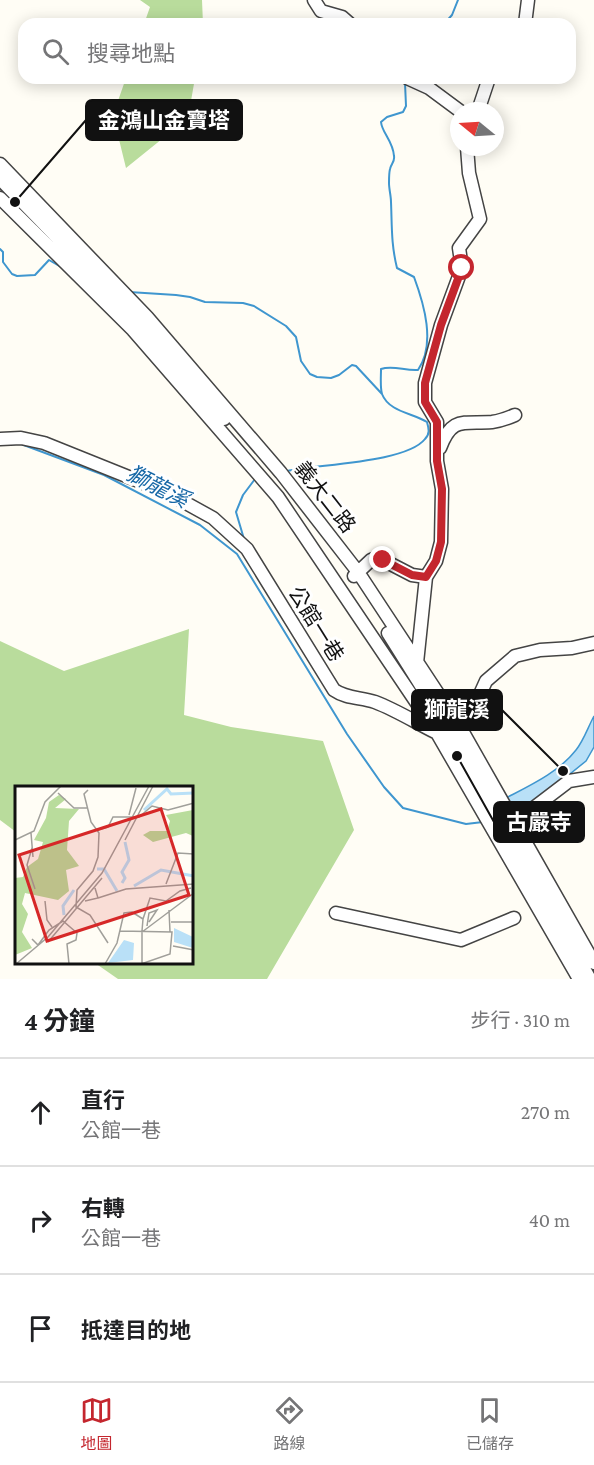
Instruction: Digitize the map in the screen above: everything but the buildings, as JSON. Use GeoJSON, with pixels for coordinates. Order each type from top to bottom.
{"type":"FeatureCollection","features":[{"type":"Feature","properties":{"kind":"street"},"geometry":{"type":"LineString","coordinates":[[314,0],[321,11],[343,18]]}},
{"type":"Feature","properties":{"kind":"street"},"geometry":{"type":"LineString","coordinates":[[526,18],[528,0]]}},
{"type":"Feature","properties":{"kind":"street"},"geometry":{"type":"LineString","coordinates":[[420,84],[450,104]]}},
{"type":"Feature","properties":{"kind":"street"},"geometry":{"type":"LineString","coordinates":[[481,102],[487,84]]}},
{"type":"Feature","properties":{"kind":"street"},"geometry":{"type":"LineString","coordinates":[[415,676],[426,577],[436,561],[441,542],[442,489],[437,461],[437,422],[425,402],[425,383],[441,325],[462,268],[459,248],[480,219],[469,173],[468,156]]}},
{"type":"Feature","properties":{"kind":"street","name":"義大二路"},"geometry":{"type":"LineString","coordinates":[[0,164],[147,316],[281,473],[417,662],[449,731]]}},
{"type":"Feature","properties":{"kind":"street","name":"義大二路"},"geometry":{"type":"LineString","coordinates":[[0,179],[140,324],[280,483],[355,574],[449,731],[590,979]]}},
{"type":"Feature","properties":{"kind":"street","name":"義大二路"},"geometry":{"type":"LineString","coordinates":[[0,198],[133,330],[278,497],[449,731]]}},
{"type":"Feature","properties":{"kind":"street"},"geometry":{"type":"LineString","coordinates":[[437,461],[445,436],[455,425],[461,422],[495,422],[515,415]]}},
{"type":"Feature","properties":{"kind":"street","name":"公館一巷"},"geometry":{"type":"LineString","coordinates":[[0,439],[21,438],[44,443],[166,492],[213,518],[247,549],[334,690],[342,695],[388,707],[449,731]]}},
{"type":"Feature","properties":{"kind":"street"},"geometry":{"type":"LineString","coordinates":[[355,574],[376,558],[412,575],[426,577]]}},
{"type":"Feature","properties":{"kind":"street"},"geometry":{"type":"LineString","coordinates":[[449,731],[467,723],[486,681],[515,656],[540,650],[572,648],[594,643]]}},
{"type":"Feature","properties":{"kind":"street"},"geometry":{"type":"LineString","coordinates":[[505,830],[569,782],[594,777]]}},
{"type":"Feature","properties":{"kind":"street","name":"義大二路"},"geometry":{"type":"LineString","coordinates":[[505,830],[594,963]]}},
{"type":"Feature","properties":{"kind":"street","name":"義大二路"},"geometry":{"type":"LineString","coordinates":[[505,830],[579,979]]}},
{"type":"Feature","properties":{"kind":"street"},"geometry":{"type":"LineString","coordinates":[[336,913],[461,940],[514,918]]}},
{"type":"Feature","properties":{"kind":"green space"},"geometry":{"type":"Polygon","coordinates":[[[140,0],[202,0],[203,18],[146,18],[150,7],[140,0]]]}},
{"type":"Feature","properties":{"kind":"green space"},"geometry":{"type":"Polygon","coordinates":[[[124,84],[194,84],[188,118],[126,168],[113,115],[124,84]]]}},
{"type":"Feature","properties":{"kind":"green space"},"geometry":{"type":"Polygon","coordinates":[[[189,629],[184,715],[231,727],[323,741],[354,830],[267,979],[118,979],[96,964],[194,964],[194,786],[15,786],[15,831],[0,820],[0,641],[64,671],[189,629]]]}},
{"type":"Feature","properties":{"kind":"water"},"geometry":{"type":"Polygon","coordinates":[[[594,716],[594,747],[586,761],[518,816],[506,798],[544,777],[569,758],[581,742],[594,716]]]}},
{"type":"Feature","properties":{"kind":"waterway"},"geometry":{"type":"LineString","coordinates":[[449,18],[458,0]]}},
{"type":"Feature","properties":{"kind":"waterway"},"geometry":{"type":"LineString","coordinates":[[287,471],[381,458],[400,453],[415,447],[425,439],[428,433],[427,422],[390,405],[385,400],[381,388],[381,369],[418,370],[423,360],[427,336],[427,324],[414,277],[397,268],[395,259],[389,183],[390,167],[394,156],[381,122],[387,117],[403,112],[406,106],[405,84]]}},
{"type":"Feature","properties":{"kind":"waterway"},"geometry":{"type":"LineString","coordinates":[[0,249],[3,252],[3,262],[12,274],[17,276],[35,275],[49,260],[61,267]]}},
{"type":"Feature","properties":{"kind":"waterway"},"geometry":{"type":"LineString","coordinates":[[129,292],[176,295],[205,302],[243,303],[254,306],[286,326],[296,337],[301,361],[310,374],[331,378],[352,365],[356,366],[382,394]]}},
{"type":"Feature","properties":{"kind":"waterway","name":"獅龍溪"},"geometry":{"type":"LineString","coordinates":[[0,445],[15,444]]}},
{"type":"Feature","properties":{"kind":"waterway","name":"獅龍溪"},"geometry":{"type":"LineString","coordinates":[[21,444],[104,475],[200,525],[237,554],[347,734],[384,787],[403,808],[466,824],[483,822]]}},
{"type":"Feature","properties":{"kind":"waterway"},"geometry":{"type":"LineString","coordinates":[[244,539],[236,512],[243,495],[255,479]]}},
{"type":"Feature","properties":{"kind":"place","name":"金鴻山金寶塔"},"geometry":{"type":"Point","coordinates":[15,202]}},
{"type":"Feature","properties":{"kind":"place","name":"古嚴寺"},"geometry":{"type":"Point","coordinates":[457,756]}},
{"type":"Feature","properties":{"kind":"place","name":"獅龍溪"},"geometry":{"type":"Point","coordinates":[563,771]}},
{"type":"Feature","properties":{"kind":"route"},"geometry":{"type":"LineString","coordinates":[[383,560],[412,575],[426,577],[440,550],[442,489],[437,461],[437,422],[425,402],[425,383],[441,325],[462,268]]}}]}
